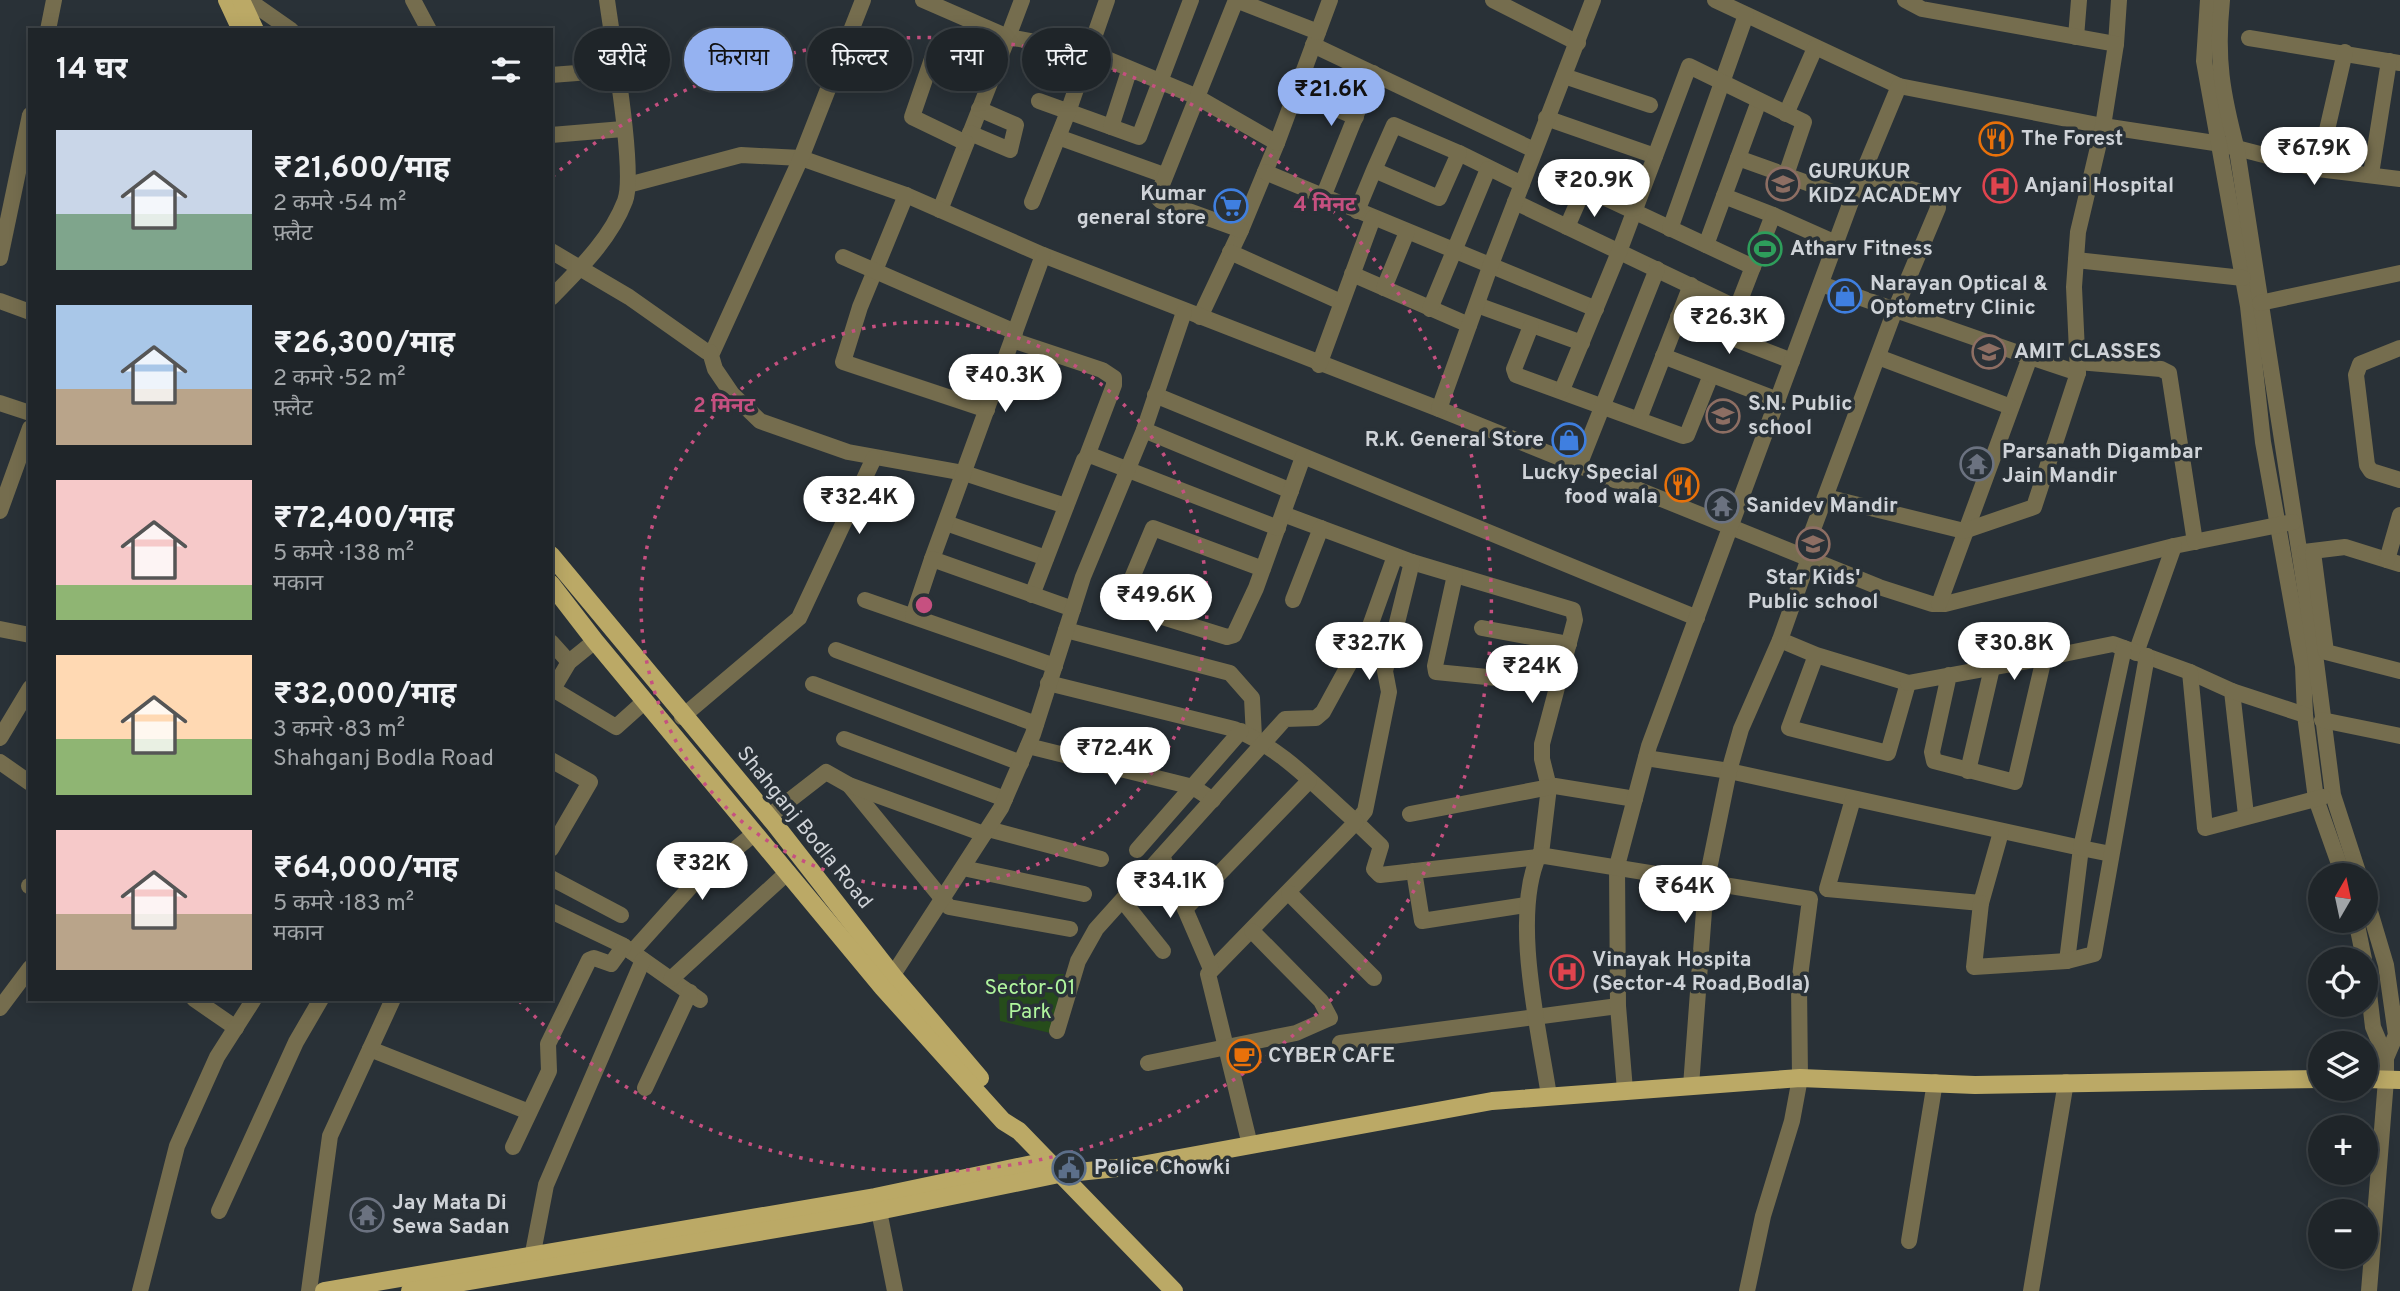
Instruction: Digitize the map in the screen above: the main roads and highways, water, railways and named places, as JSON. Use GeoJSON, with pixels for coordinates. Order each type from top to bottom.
{"type":"FeatureCollection","features":[{"type":"Feature","properties":{"kind":"main road"},"geometry":{"type":"LineString","coordinates":[[227,0],[240,28]]}},
{"type":"Feature","properties":{"kind":"main road"},"geometry":{"type":"LineString","coordinates":[[241,0],[254,28]]}},
{"type":"Feature","properties":{"kind":"main road","name":"Shahganj Bodla Road"},"geometry":{"type":"LineString","coordinates":[[553,557],[768,817],[889,983]]}},
{"type":"Feature","properties":{"kind":"main road","name":"Shahganj Bodla Road"},"geometry":{"type":"LineString","coordinates":[[553,587],[755,833],[889,983],[1003,1121],[1019,1131],[1174,1291]]}},
{"type":"Feature","properties":{"kind":"main road"},"geometry":{"type":"LineString","coordinates":[[718,789],[733,776]]}},
{"type":"Feature","properties":{"kind":"main road"},"geometry":{"type":"LineString","coordinates":[[410,1291],[530,1263],[875,1197],[1053,1167],[1136,1166],[1492,1101],[1800,1078],[1975,1084],[2308,1079]]}},
{"type":"Feature","properties":{"kind":"main road"},"geometry":{"type":"LineString","coordinates":[[324,1291],[879,1211],[1053,1167]]}},
{"type":"Feature","properties":{"kind":"place","name":"The Forest"},"geometry":{"type":"Point","coordinates":[1996,139]}},
{"type":"Feature","properties":{"kind":"place","name":"GURUKUR KIDZ ACADEMY"},"geometry":{"type":"Point","coordinates":[1783,184]}},
{"type":"Feature","properties":{"kind":"place","name":"Anjani Hospital"},"geometry":{"type":"Point","coordinates":[2000,186]}},
{"type":"Feature","properties":{"kind":"place","name":"Kumar general store"},"geometry":{"type":"Point","coordinates":[1231,206]}},
{"type":"Feature","properties":{"kind":"place","name":"Atharv Fitness"},"geometry":{"type":"Point","coordinates":[1765,249]}},
{"type":"Feature","properties":{"kind":"place","name":"Narayan Optical & Optometry Clinic"},"geometry":{"type":"Point","coordinates":[1845,296]}},
{"type":"Feature","properties":{"kind":"place","name":"AMIT CLASSES"},"geometry":{"type":"Point","coordinates":[1989,352]}},
{"type":"Feature","properties":{"kind":"place","name":"S.N. Public school"},"geometry":{"type":"Point","coordinates":[1723,416]}},
{"type":"Feature","properties":{"kind":"place","name":"R.K. General Store"},"geometry":{"type":"Point","coordinates":[1569,440]}},
{"type":"Feature","properties":{"kind":"place","name":"Parsanath Digambar Jain Mandir"},"geometry":{"type":"Point","coordinates":[1977,464]}},
{"type":"Feature","properties":{"kind":"place","name":"Lucky Special food wala"},"geometry":{"type":"Point","coordinates":[1682,485]}},
{"type":"Feature","properties":{"kind":"place","name":"Sanidev Mandir"},"geometry":{"type":"Point","coordinates":[1722,506]}},
{"type":"Feature","properties":{"kind":"place","name":"Star Kids' Public school"},"geometry":{"type":"Point","coordinates":[1813,544]}},
{"type":"Feature","properties":{"kind":"place","name":"Vinayak Hospita (Sector-4 Road,Bodla)"},"geometry":{"type":"Point","coordinates":[1567,972]}},
{"type":"Feature","properties":{"kind":"place","name":"CYBER CAFE"},"geometry":{"type":"Point","coordinates":[1244,1056]}},
{"type":"Feature","properties":{"kind":"place","name":"Police Chowki"},"geometry":{"type":"Point","coordinates":[1069,1168]}},
{"type":"Feature","properties":{"kind":"place","name":"Jay Mata Di Sewa Sadan"},"geometry":{"type":"Point","coordinates":[367,1215]}},
{"type":"Feature","properties":{"kind":"park label","name":"Sector-01 Park"},"geometry":{"type":"Point","coordinates":[1030,1000]}}]}
